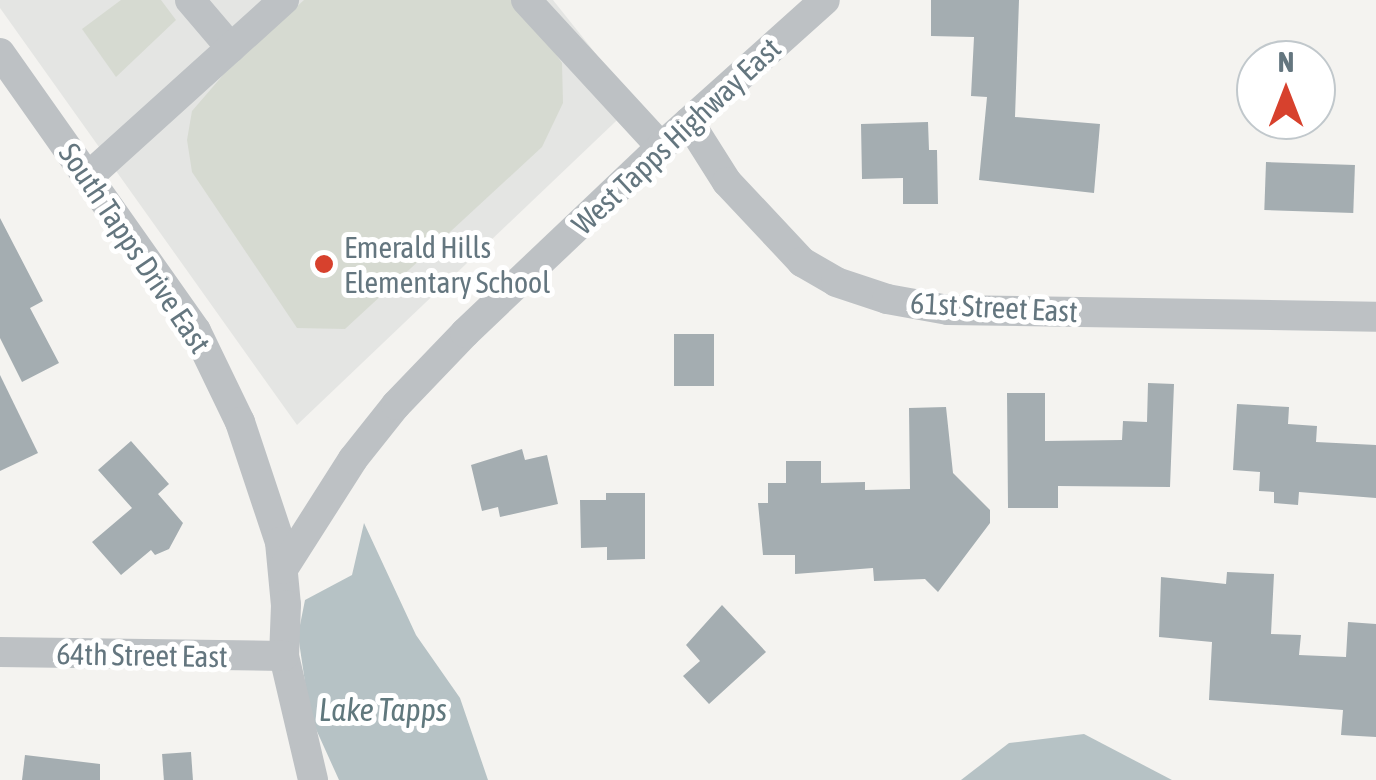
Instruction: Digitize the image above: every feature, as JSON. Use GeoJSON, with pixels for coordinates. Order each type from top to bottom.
{"type":"FeatureCollection","features":[{"type":"Feature","properties":{"kind":"street"},"geometry":{"type":"LineString","coordinates":[[190,0],[231,48]]}},
{"type":"Feature","properties":{"kind":"street"},"geometry":{"type":"LineString","coordinates":[[89,176],[284,0]]}},
{"type":"Feature","properties":{"kind":"street"},"geometry":{"type":"LineString","coordinates":[[526,0],[661,147]]}},
{"type":"Feature","properties":{"kind":"street","name":"West Tapps Highway East"},"geometry":{"type":"LineString","coordinates":[[283,569],[353,459],[396,405],[465,333],[661,147],[825,0]]}},
{"type":"Feature","properties":{"kind":"street","name":"South Tapps Drive East"},"geometry":{"type":"LineString","coordinates":[[0,52],[196,330],[258,464],[283,569]]}},
{"type":"Feature","properties":{"kind":"street","name":"61st Street East"},"geometry":{"type":"LineString","coordinates":[[689,122],[727,182],[802,262],[836,282],[887,300],[948,310],[1376,317]]}},
{"type":"Feature","properties":{"kind":"street"},"geometry":{"type":"LineString","coordinates":[[283,569],[284,656],[313,780]]}},
{"type":"Feature","properties":{"kind":"street","name":"64th Street East"},"geometry":{"type":"LineString","coordinates":[[0,652],[284,656]]}},
{"type":"Feature","properties":{"kind":"shaded area","name":"Emerald Hills Elementary School"},"geometry":{"type":"Polygon","coordinates":[[[0,0],[553,0],[635,103],[297,425],[0,8],[0,0]]]}},
{"type":"Feature","properties":{"kind":"shaded area"},"geometry":{"type":"Polygon","coordinates":[[[121,0],[161,0],[176,20],[116,77],[82,29],[121,0]]]}},
{"type":"Feature","properties":{"kind":"shaded area"},"geometry":{"type":"Polygon","coordinates":[[[304,0],[518,0],[562,63],[563,103],[542,147],[345,329],[297,328],[192,172],[187,140],[192,111],[224,74],[304,0]]]}},
{"type":"Feature","properties":{"kind":"water","name":"Lake Tapps"},"geometry":{"type":"Polygon","coordinates":[[[364,523],[416,635],[460,698],[488,780],[339,780],[310,716],[298,635],[305,600],[352,575],[364,523]]]}},
{"type":"Feature","properties":{"kind":"water"},"geometry":{"type":"Polygon","coordinates":[[[1084,734],[1172,780],[961,780],[1009,743],[1084,734]]]}},
{"type":"Feature","properties":{"kind":"building"},"geometry":{"type":"Polygon","coordinates":[[[931,0],[1019,0],[1015,117],[1100,124],[1094,193],[979,180],[987,97],[971,96],[974,37],[931,36],[931,0]]]}},
{"type":"Feature","properties":{"kind":"building"},"geometry":{"type":"Polygon","coordinates":[[[928,122],[929,150],[937,150],[938,204],[903,204],[903,178],[862,179],[861,124],[928,122]]]}},
{"type":"Feature","properties":{"kind":"building"},"geometry":{"type":"Polygon","coordinates":[[[1266,162],[1355,165],[1353,213],[1264,210],[1266,162]]]}},
{"type":"Feature","properties":{"kind":"building"},"geometry":{"type":"Polygon","coordinates":[[[0,218],[43,301],[30,308],[59,363],[22,382],[0,338],[0,218]]]}},
{"type":"Feature","properties":{"kind":"building"},"geometry":{"type":"Polygon","coordinates":[[[674,334],[714,334],[714,386],[674,386],[674,334]]]}},
{"type":"Feature","properties":{"kind":"building"},"geometry":{"type":"Polygon","coordinates":[[[0,375],[38,453],[0,471],[0,375]]]}},
{"type":"Feature","properties":{"kind":"building"},"geometry":{"type":"Polygon","coordinates":[[[1148,383],[1174,384],[1170,487],[1058,486],[1058,508],[1008,508],[1007,393],[1045,393],[1045,441],[1122,440],[1123,421],[1147,422],[1148,383]]]}},
{"type":"Feature","properties":{"kind":"building"},"geometry":{"type":"Polygon","coordinates":[[[1237,404],[1289,407],[1288,424],[1317,426],[1316,442],[1376,445],[1376,498],[1299,492],[1298,505],[1274,503],[1274,492],[1259,491],[1260,472],[1233,470],[1237,404]]]}},
{"type":"Feature","properties":{"kind":"building"},"geometry":{"type":"Polygon","coordinates":[[[946,407],[953,473],[990,510],[990,523],[938,592],[925,579],[874,581],[873,568],[795,574],[795,555],[763,555],[758,503],[768,503],[768,483],[786,483],[786,461],[821,461],[821,483],[865,482],[865,490],[910,489],[909,408],[946,407]]]}},
{"type":"Feature","properties":{"kind":"building"},"geometry":{"type":"Polygon","coordinates":[[[131,441],[169,484],[158,494],[183,523],[169,549],[155,555],[151,550],[121,575],[92,542],[132,508],[98,470],[131,441]]]}},
{"type":"Feature","properties":{"kind":"building"},"geometry":{"type":"Polygon","coordinates":[[[522,449],[525,460],[547,455],[558,504],[500,517],[498,507],[482,511],[471,465],[522,449]]]}},
{"type":"Feature","properties":{"kind":"building"},"geometry":{"type":"Polygon","coordinates":[[[606,493],[645,493],[645,559],[607,560],[607,547],[581,548],[580,500],[606,500],[606,493]]]}},
{"type":"Feature","properties":{"kind":"building"},"geometry":{"type":"Polygon","coordinates":[[[1227,572],[1274,574],[1271,634],[1301,635],[1299,655],[1346,657],[1348,622],[1376,624],[1376,737],[1341,735],[1343,710],[1209,700],[1212,642],[1159,637],[1161,577],[1226,584],[1227,572]]]}},
{"type":"Feature","properties":{"kind":"building"},"geometry":{"type":"Polygon","coordinates":[[[722,605],[766,652],[709,704],[683,676],[700,661],[686,645],[722,605]]]}},
{"type":"Feature","properties":{"kind":"building"},"geometry":{"type":"Polygon","coordinates":[[[191,752],[193,780],[164,780],[162,754],[191,752]]]}},
{"type":"Feature","properties":{"kind":"building"},"geometry":{"type":"Polygon","coordinates":[[[25,755],[100,764],[100,780],[22,780],[25,755]]]}},
{"type":"Feature","properties":{"kind":"place","name":"Emerald Hills Elementary School"},"geometry":{"type":"Point","coordinates":[324,264]}}]}
